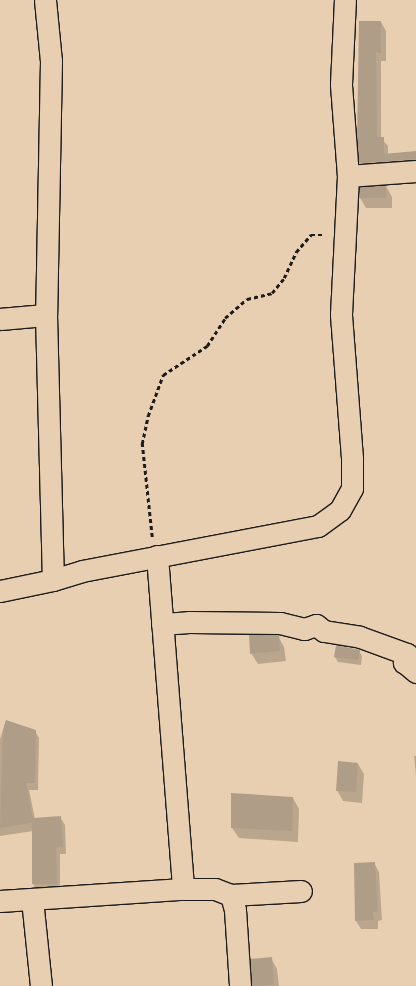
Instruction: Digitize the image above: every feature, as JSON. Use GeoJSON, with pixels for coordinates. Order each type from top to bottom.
{"type":"FeatureCollection","features":[{"type":"Feature","properties":{"kind":"street"},"geometry":{"type":"LineString","coordinates":[[45,0],[51,61],[46,315],[52,580]]}},
{"type":"Feature","properties":{"kind":"street"},"geometry":{"type":"LineString","coordinates":[[0,591],[52,580],[82,571],[318,526],[340,510],[352,488],[352,458],[341,314],[348,176],[341,84],[345,0]]}},
{"type":"Feature","properties":{"kind":"street"},"geometry":{"type":"LineString","coordinates":[[348,176],[416,171]]}},
{"type":"Feature","properties":{"kind":"street"},"geometry":{"type":"LineString","coordinates":[[0,319],[46,315]]}},
{"type":"Feature","properties":{"kind":"street"},"geometry":{"type":"LineString","coordinates":[[157,556],[183,889]]}},
{"type":"Feature","properties":{"kind":"street"},"geometry":{"type":"LineString","coordinates":[[162,624],[189,622],[280,623],[304,629],[316,625],[324,631],[360,637],[406,654],[404,662],[416,672]]}},
{"type":"Feature","properties":{"kind":"street"},"geometry":{"type":"LineString","coordinates":[[0,901],[183,889],[215,889],[231,895],[302,891]]}},
{"type":"Feature","properties":{"kind":"street"},"geometry":{"type":"LineString","coordinates":[[231,895],[235,910],[240,986]]}},
{"type":"Feature","properties":{"kind":"street"},"geometry":{"type":"LineString","coordinates":[[32,899],[40,986]]}},
{"type":"Feature","properties":{"kind":"path"},"geometry":{"type":"LineString","coordinates":[[157,556],[152,540],[142,444],[148,416],[163,375],[207,346],[225,318],[247,299],[272,293],[284,278],[296,252],[311,235],[346,236]]}},
{"type":"Feature","properties":{"kind":"building"},"geometry":{"type":"Polygon","coordinates":[[[359,21],[381,21],[381,53],[376,52],[377,137],[384,137],[384,154],[416,151],[416,159],[359,163],[357,137],[359,21]]]}},
{"type":"Feature","properties":{"kind":"building"},"geometry":{"type":"Polygon","coordinates":[[[386,185],[386,198],[359,198],[359,187],[386,185]]]}},
{"type":"Feature","properties":{"kind":"building"},"geometry":{"type":"Polygon","coordinates":[[[249,635],[279,635],[280,651],[250,654],[249,635]]]}},
{"type":"Feature","properties":{"kind":"building"},"geometry":{"type":"Polygon","coordinates":[[[336,645],[360,650],[358,660],[334,657],[336,645]]]}},
{"type":"Feature","properties":{"kind":"building"},"geometry":{"type":"Polygon","coordinates":[[[6,720],[36,730],[35,783],[26,783],[33,818],[61,816],[63,846],[56,847],[57,884],[32,884],[32,823],[0,828],[3,730],[6,720]]]}},
{"type":"Feature","properties":{"kind":"building"},"geometry":{"type":"Polygon","coordinates":[[[338,761],[358,763],[356,792],[336,791],[338,761]]]}},
{"type":"Feature","properties":{"kind":"building"},"geometry":{"type":"Polygon","coordinates":[[[231,793],[293,797],[292,831],[231,828],[231,793]]]}},
{"type":"Feature","properties":{"kind":"building"},"geometry":{"type":"Polygon","coordinates":[[[375,862],[378,912],[373,912],[374,920],[355,921],[354,863],[375,862]]]}},
{"type":"Feature","properties":{"kind":"building"},"geometry":{"type":"Polygon","coordinates":[[[272,957],[274,985],[252,986],[250,959],[272,957]]]}}]}
